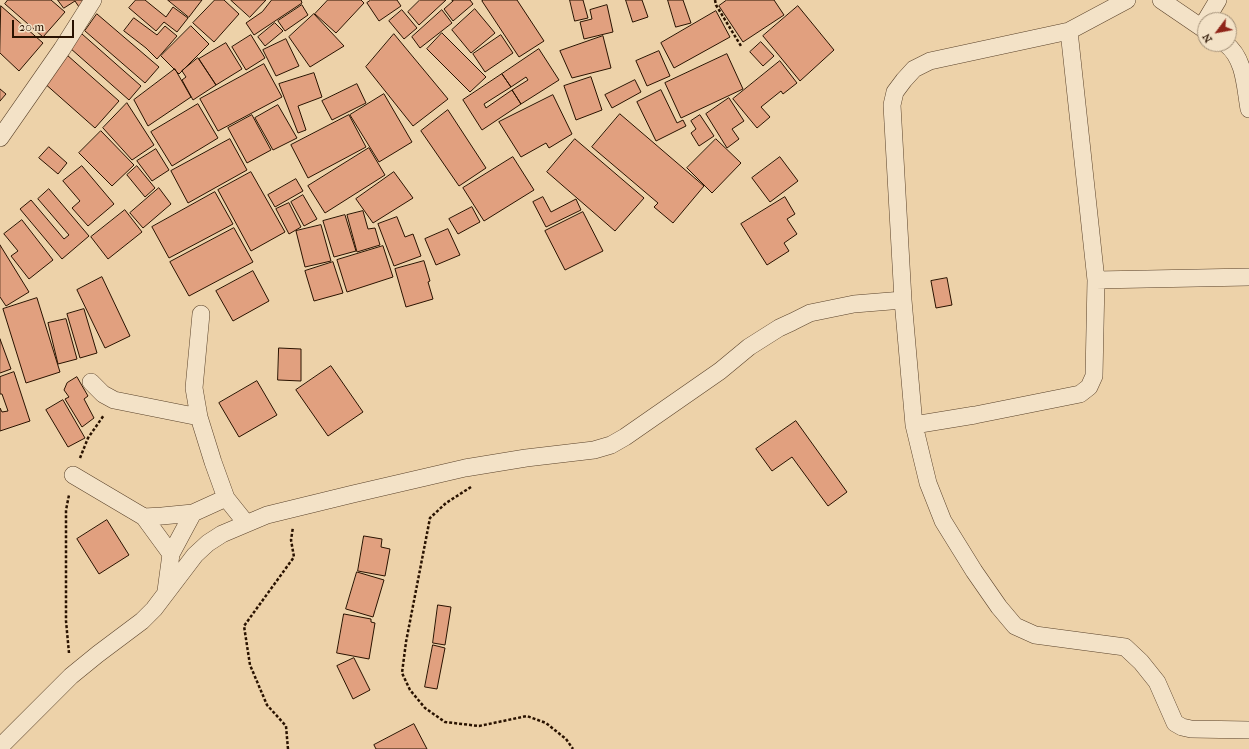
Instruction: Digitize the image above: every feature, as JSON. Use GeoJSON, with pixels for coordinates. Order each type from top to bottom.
{"type":"FeatureCollection","features":[{"type":"Feature","properties":{"kind":"street"},"geometry":{"type":"LineString","coordinates":[[0,138],[62,49],[93,0]]}},
{"type":"Feature","properties":{"kind":"street"},"geometry":{"type":"LineString","coordinates":[[1127,0],[1069,30],[930,61],[914,69],[896,92],[892,105],[903,300],[914,424],[928,483],[943,521],[974,571],[1014,626],[1035,635],[1125,647],[1141,662],[1157,682],[1175,723],[1182,727],[1191,729],[1249,730]]}},
{"type":"Feature","properties":{"kind":"street"},"geometry":{"type":"LineString","coordinates":[[1161,0],[1197,21]]}},
{"type":"Feature","properties":{"kind":"street"},"geometry":{"type":"LineString","coordinates":[[1211,12],[1218,0]]}},
{"type":"Feature","properties":{"kind":"street"},"geometry":{"type":"LineString","coordinates":[[914,424],[975,415],[1080,394],[1089,387],[1094,376],[1096,280],[1069,30]]}},
{"type":"Feature","properties":{"kind":"street"},"geometry":{"type":"LineString","coordinates":[[1233,52],[1243,71],[1249,109]]}},
{"type":"Feature","properties":{"kind":"street"},"geometry":{"type":"LineString","coordinates":[[1096,280],[1249,277]]}},
{"type":"Feature","properties":{"kind":"street"},"geometry":{"type":"LineString","coordinates":[[0,747],[71,676],[142,621],[154,609],[195,555],[208,543],[222,534],[267,515],[298,509],[465,468],[526,458],[594,450],[611,445],[625,438],[720,371],[749,347],[785,325],[810,313],[854,304],[903,300]]}},
{"type":"Feature","properties":{"kind":"street"},"geometry":{"type":"LineString","coordinates":[[201,314],[194,388],[199,417],[226,498],[246,523]]}},
{"type":"Feature","properties":{"kind":"street"},"geometry":{"type":"LineString","coordinates":[[91,382],[103,394],[114,400],[199,417]]}},
{"type":"Feature","properties":{"kind":"street"},"geometry":{"type":"LineString","coordinates":[[74,475],[144,517],[171,554]]}},
{"type":"Feature","properties":{"kind":"street"},"geometry":{"type":"LineString","coordinates":[[144,517],[192,512],[226,498]]}},
{"type":"Feature","properties":{"kind":"street"},"geometry":{"type":"LineString","coordinates":[[166,593],[171,554],[192,512]]}},
{"type":"Feature","properties":{"kind":"path"},"geometry":{"type":"LineString","coordinates":[[716,0],[716,4],[741,46]]}},
{"type":"Feature","properties":{"kind":"path"},"geometry":{"type":"LineString","coordinates":[[71,676],[66,621],[66,510],[74,475],[88,438],[114,400]]}},
{"type":"Feature","properties":{"kind":"path"},"geometry":{"type":"LineString","coordinates":[[475,485],[446,503],[430,518],[406,642],[402,673],[410,690],[425,708],[445,722],[479,726],[527,716],[546,722],[566,740],[573,749]]}},
{"type":"Feature","properties":{"kind":"path"},"geometry":{"type":"LineString","coordinates":[[288,749],[286,726],[267,705],[250,664],[244,626],[294,557],[291,540],[298,509]]}},
{"type":"Feature","properties":{"kind":"building"},"geometry":{"type":"Polygon","coordinates":[[[8,0],[51,0],[65,12],[43,37],[5,4],[8,0]]]}},
{"type":"Feature","properties":{"kind":"building"},"geometry":{"type":"Polygon","coordinates":[[[58,0],[84,0],[79,7],[75,1],[64,8],[58,0]]]}},
{"type":"Feature","properties":{"kind":"building"},"geometry":{"type":"Polygon","coordinates":[[[136,0],[145,0],[166,17],[173,7],[188,18],[177,32],[164,22],[156,31],[129,8],[136,0]]]}},
{"type":"Feature","properties":{"kind":"building"},"geometry":{"type":"Polygon","coordinates":[[[168,0],[202,0],[189,17],[168,0]]]}},
{"type":"Feature","properties":{"kind":"building"},"geometry":{"type":"Polygon","coordinates":[[[215,0],[224,0],[239,14],[214,42],[193,23],[215,0]]]}},
{"type":"Feature","properties":{"kind":"building"},"geometry":{"type":"Polygon","coordinates":[[[231,0],[266,0],[250,17],[231,0]]]}},
{"type":"Feature","properties":{"kind":"building"},"geometry":{"type":"Polygon","coordinates":[[[272,0],[301,0],[302,3],[254,35],[246,23],[262,12],[272,0]]]}},
{"type":"Feature","properties":{"kind":"building"},"geometry":{"type":"Polygon","coordinates":[[[328,0],[361,0],[364,3],[336,33],[315,14],[328,0]]]}},
{"type":"Feature","properties":{"kind":"building"},"geometry":{"type":"Polygon","coordinates":[[[371,0],[397,0],[401,6],[379,21],[367,3],[371,0]]]}},
{"type":"Feature","properties":{"kind":"building"},"geometry":{"type":"Polygon","coordinates":[[[420,0],[446,0],[419,25],[408,12],[420,0]]]}},
{"type":"Feature","properties":{"kind":"building"},"geometry":{"type":"Polygon","coordinates":[[[452,0],[470,0],[473,4],[453,21],[444,9],[453,1],[452,0]]]}},
{"type":"Feature","properties":{"kind":"building"},"geometry":{"type":"Polygon","coordinates":[[[517,0],[544,41],[519,57],[482,1],[517,0]]]}},
{"type":"Feature","properties":{"kind":"building"},"geometry":{"type":"Polygon","coordinates":[[[570,0],[583,0],[588,18],[575,21],[570,0]]]}},
{"type":"Feature","properties":{"kind":"building"},"geometry":{"type":"Polygon","coordinates":[[[626,0],[642,0],[648,17],[633,22],[626,0]]]}},
{"type":"Feature","properties":{"kind":"building"},"geometry":{"type":"Polygon","coordinates":[[[668,0],[683,0],[691,23],[676,27],[668,0]]]}},
{"type":"Feature","properties":{"kind":"building"},"geometry":{"type":"Polygon","coordinates":[[[727,0],[774,0],[784,15],[743,42],[719,6],[727,0]]]}},
{"type":"Feature","properties":{"kind":"building"},"geometry":{"type":"Polygon","coordinates":[[[302,5],[308,15],[285,31],[278,21],[302,5]]]}},
{"type":"Feature","properties":{"kind":"building"},"geometry":{"type":"Polygon","coordinates":[[[607,5],[613,32],[584,39],[580,22],[592,19],[590,10],[607,5]]]}},
{"type":"Feature","properties":{"kind":"building"},"geometry":{"type":"Polygon","coordinates":[[[1,6],[43,43],[19,71],[0,53],[1,6]]]}},
{"type":"Feature","properties":{"kind":"building"},"geometry":{"type":"Polygon","coordinates":[[[798,6],[834,50],[800,81],[763,36],[798,6]]]}},
{"type":"Feature","properties":{"kind":"building"},"geometry":{"type":"Polygon","coordinates":[[[475,9],[495,33],[471,53],[452,30],[475,9]]]}},
{"type":"Feature","properties":{"kind":"building"},"geometry":{"type":"Polygon","coordinates":[[[402,10],[417,28],[404,39],[389,21],[402,10]]]}},
{"type":"Feature","properties":{"kind":"building"},"geometry":{"type":"Polygon","coordinates":[[[442,10],[452,23],[420,48],[412,37],[442,10]]]}},
{"type":"Feature","properties":{"kind":"building"},"geometry":{"type":"Polygon","coordinates":[[[716,11],[730,37],[674,68],[661,43],[716,11]]]}},
{"type":"Feature","properties":{"kind":"building"},"geometry":{"type":"Polygon","coordinates":[[[97,14],[159,67],[145,83],[85,31],[97,14]]]}},
{"type":"Feature","properties":{"kind":"building"},"geometry":{"type":"Polygon","coordinates":[[[314,14],[344,46],[310,67],[289,37],[314,14]]]}},
{"type":"Feature","properties":{"kind":"building"},"geometry":{"type":"Polygon","coordinates":[[[134,18],[157,35],[165,26],[177,36],[157,59],[146,48],[124,31],[134,18]]]}},
{"type":"Feature","properties":{"kind":"building"},"geometry":{"type":"Polygon","coordinates":[[[275,23],[283,31],[265,46],[258,37],[275,23]]]}},
{"type":"Feature","properties":{"kind":"building"},"geometry":{"type":"Polygon","coordinates":[[[191,26],[209,44],[179,74],[161,56],[191,26]]]}},
{"type":"Feature","properties":{"kind":"building"},"geometry":{"type":"Polygon","coordinates":[[[442,33],[486,77],[470,92],[427,49],[442,33]]]}},
{"type":"Feature","properties":{"kind":"building"},"geometry":{"type":"Polygon","coordinates":[[[82,34],[141,86],[129,100],[70,48],[82,34]]]}},
{"type":"Feature","properties":{"kind":"building"},"geometry":{"type":"Polygon","coordinates":[[[394,34],[448,99],[413,126],[366,67],[394,34]]]}},
{"type":"Feature","properties":{"kind":"building"},"geometry":{"type":"Polygon","coordinates":[[[251,35],[265,58],[246,70],[232,47],[251,35]]]}},
{"type":"Feature","properties":{"kind":"building"},"geometry":{"type":"Polygon","coordinates":[[[501,35],[513,53],[485,72],[473,54],[501,35]]]}},
{"type":"Feature","properties":{"kind":"building"},"geometry":{"type":"Polygon","coordinates":[[[603,36],[611,68],[572,78],[560,51],[603,36]]]}},
{"type":"Feature","properties":{"kind":"building"},"geometry":{"type":"Polygon","coordinates":[[[286,39],[299,66],[276,76],[263,50],[286,39]]]}},
{"type":"Feature","properties":{"kind":"building"},"geometry":{"type":"Polygon","coordinates":[[[761,42],[774,56],[763,66],[750,52],[761,42]]]}},
{"type":"Feature","properties":{"kind":"building"},"geometry":{"type":"Polygon","coordinates":[[[226,43],[242,69],[216,85],[199,59],[226,43]]]}},
{"type":"Feature","properties":{"kind":"building"},"geometry":{"type":"Polygon","coordinates":[[[539,49],[559,80],[521,104],[512,90],[528,80],[526,77],[511,87],[502,74],[539,49]]]}},
{"type":"Feature","properties":{"kind":"building"},"geometry":{"type":"Polygon","coordinates":[[[659,51],[670,76],[647,86],[636,61],[659,51]]]}},
{"type":"Feature","properties":{"kind":"building"},"geometry":{"type":"Polygon","coordinates":[[[727,54],[743,89],[681,118],[665,83],[727,54]]]}},
{"type":"Feature","properties":{"kind":"building"},"geometry":{"type":"Polygon","coordinates":[[[67,55],[119,101],[95,128],[43,82],[67,55]]]}},
{"type":"Feature","properties":{"kind":"building"},"geometry":{"type":"Polygon","coordinates":[[[198,58],[216,85],[193,100],[182,80],[186,77],[182,71],[198,58]]]}},
{"type":"Feature","properties":{"kind":"building"},"geometry":{"type":"Polygon","coordinates":[[[780,61],[797,83],[783,94],[781,91],[761,107],[770,117],[757,128],[733,99],[780,61]]]}},
{"type":"Feature","properties":{"kind":"building"},"geometry":{"type":"Polygon","coordinates":[[[264,64],[282,97],[218,131],[200,99],[264,64]]]}},
{"type":"Feature","properties":{"kind":"building"},"geometry":{"type":"Polygon","coordinates":[[[175,69],[191,97],[148,126],[134,100],[175,69]]]}},
{"type":"Feature","properties":{"kind":"building"},"geometry":{"type":"Polygon","coordinates":[[[314,73],[322,97],[298,106],[306,130],[298,133],[279,84],[314,73]]]}},
{"type":"Feature","properties":{"kind":"building"},"geometry":{"type":"Polygon","coordinates":[[[502,74],[511,87],[484,104],[486,108],[512,90],[521,104],[482,130],[463,100],[502,74]]]}},
{"type":"Feature","properties":{"kind":"building"},"geometry":{"type":"Polygon","coordinates":[[[591,77],[602,110],[576,120],[564,86],[591,77]]]}},
{"type":"Feature","properties":{"kind":"building"},"geometry":{"type":"Polygon","coordinates":[[[635,80],[641,92],[612,108],[605,95],[635,80]]]}},
{"type":"Feature","properties":{"kind":"building"},"geometry":{"type":"Polygon","coordinates":[[[357,84],[366,103],[332,120],[322,101],[357,84]]]}},
{"type":"Feature","properties":{"kind":"building"},"geometry":{"type":"Polygon","coordinates":[[[0,89],[6,94],[0,101],[0,89]]]}},
{"type":"Feature","properties":{"kind":"building"},"geometry":{"type":"Polygon","coordinates":[[[661,90],[677,123],[683,120],[686,126],[656,141],[637,102],[661,90]]]}},
{"type":"Feature","properties":{"kind":"building"},"geometry":{"type":"Polygon","coordinates":[[[384,94],[412,142],[379,162],[350,115],[384,94]]]}},
{"type":"Feature","properties":{"kind":"building"},"geometry":{"type":"Polygon","coordinates":[[[553,95],[572,134],[549,148],[546,143],[521,157],[499,122],[553,95]]]}},
{"type":"Feature","properties":{"kind":"building"},"geometry":{"type":"Polygon","coordinates":[[[729,98],[744,121],[732,129],[739,139],[727,148],[706,114],[729,98]]]}},
{"type":"Feature","properties":{"kind":"building"},"geometry":{"type":"Polygon","coordinates":[[[127,103],[154,145],[132,160],[103,128],[127,103]]]}},
{"type":"Feature","properties":{"kind":"building"},"geometry":{"type":"Polygon","coordinates":[[[198,104],[218,138],[172,166],[151,132],[198,104]]]}},
{"type":"Feature","properties":{"kind":"building"},"geometry":{"type":"Polygon","coordinates":[[[278,105],[297,138],[273,150],[255,118],[278,105]]]}},
{"type":"Feature","properties":{"kind":"building"},"geometry":{"type":"Polygon","coordinates":[[[448,110],[486,168],[459,186],[421,131],[448,110]]]}},
{"type":"Feature","properties":{"kind":"building"},"geometry":{"type":"Polygon","coordinates":[[[620,114],[704,186],[673,223],[654,207],[658,203],[592,147],[620,114]]]}},
{"type":"Feature","properties":{"kind":"building"},"geometry":{"type":"Polygon","coordinates":[[[252,115],[271,150],[247,163],[228,128],[252,115]]]}},
{"type":"Feature","properties":{"kind":"building"},"geometry":{"type":"Polygon","coordinates":[[[349,115],[366,147],[308,178],[291,145],[349,115]]]}},
{"type":"Feature","properties":{"kind":"building"},"geometry":{"type":"Polygon","coordinates":[[[700,115],[714,136],[699,146],[691,133],[696,129],[691,121],[700,115]]]}},
{"type":"Feature","properties":{"kind":"building"},"geometry":{"type":"Polygon","coordinates":[[[101,131],[134,165],[112,186],[79,153],[101,131]]]}},
{"type":"Feature","properties":{"kind":"building"},"geometry":{"type":"Polygon","coordinates":[[[230,139],[247,170],[188,203],[171,171],[230,139]]]}},
{"type":"Feature","properties":{"kind":"building"},"geometry":{"type":"Polygon","coordinates":[[[575,139],[644,198],[615,231],[547,172],[575,139]]]}},
{"type":"Feature","properties":{"kind":"building"},"geometry":{"type":"Polygon","coordinates":[[[716,139],[741,163],[712,193],[687,168],[716,139]]]}},
{"type":"Feature","properties":{"kind":"building"},"geometry":{"type":"Polygon","coordinates":[[[49,147],[67,163],[58,174],[39,158],[49,147]]]}},
{"type":"Feature","properties":{"kind":"building"},"geometry":{"type":"Polygon","coordinates":[[[369,148],[385,175],[325,213],[308,186],[369,148]]]}},
{"type":"Feature","properties":{"kind":"building"},"geometry":{"type":"Polygon","coordinates":[[[156,149],[169,170],[152,181],[137,161],[156,149]]]}},
{"type":"Feature","properties":{"kind":"building"},"geometry":{"type":"Polygon","coordinates":[[[513,157],[534,190],[484,221],[463,188],[513,157]]]}},
{"type":"Feature","properties":{"kind":"building"},"geometry":{"type":"Polygon","coordinates":[[[780,157],[798,181],[770,202],[752,178],[780,157]]]}},
{"type":"Feature","properties":{"kind":"building"},"geometry":{"type":"Polygon","coordinates":[[[82,166],[114,204],[88,226],[72,208],[80,201],[63,181],[82,166]]]}},
{"type":"Feature","properties":{"kind":"building"},"geometry":{"type":"Polygon","coordinates":[[[137,166],[155,188],[145,197],[127,175],[137,166]]]}},
{"type":"Feature","properties":{"kind":"building"},"geometry":{"type":"Polygon","coordinates":[[[251,172],[285,232],[251,251],[218,190],[251,172]]]}},
{"type":"Feature","properties":{"kind":"building"},"geometry":{"type":"Polygon","coordinates":[[[394,172],[413,198],[373,223],[356,199],[394,172]]]}},
{"type":"Feature","properties":{"kind":"building"},"geometry":{"type":"Polygon","coordinates":[[[296,179],[303,191],[275,207],[268,195],[296,179]]]}},
{"type":"Feature","properties":{"kind":"building"},"geometry":{"type":"Polygon","coordinates":[[[159,188],[171,204],[143,228],[130,213],[159,188]]]}},
{"type":"Feature","properties":{"kind":"building"},"geometry":{"type":"Polygon","coordinates":[[[49,189],[89,236],[62,259],[20,209],[31,200],[64,239],[69,235],[38,199],[49,189]]]}},
{"type":"Feature","properties":{"kind":"building"},"geometry":{"type":"Polygon","coordinates":[[[215,192],[233,224],[169,258],[152,227],[215,192]]]}},
{"type":"Feature","properties":{"kind":"building"},"geometry":{"type":"Polygon","coordinates":[[[303,195],[317,219],[304,226],[291,202],[303,195]]]}},
{"type":"Feature","properties":{"kind":"building"},"geometry":{"type":"Polygon","coordinates":[[[543,197],[551,212],[576,199],[581,210],[546,227],[533,202],[543,197]]]}},
{"type":"Feature","properties":{"kind":"building"},"geometry":{"type":"Polygon","coordinates":[[[785,197],[795,214],[787,219],[797,234],[784,243],[789,251],[767,265],[741,224],[785,197]]]}},
{"type":"Feature","properties":{"kind":"building"},"geometry":{"type":"Polygon","coordinates":[[[289,203],[301,227],[289,234],[276,209],[289,203]]]}},
{"type":"Feature","properties":{"kind":"building"},"geometry":{"type":"Polygon","coordinates":[[[472,207],[480,222],[458,234],[449,219],[472,207]]]}},
{"type":"Feature","properties":{"kind":"building"},"geometry":{"type":"Polygon","coordinates":[[[125,210],[142,232],[108,259],[91,237],[125,210]]]}},
{"type":"Feature","properties":{"kind":"building"},"geometry":{"type":"Polygon","coordinates":[[[363,211],[368,229],[375,228],[380,245],[357,252],[347,215],[363,211]]]}},
{"type":"Feature","properties":{"kind":"building"},"geometry":{"type":"Polygon","coordinates":[[[583,212],[603,251],[565,270],[545,231],[583,212]]]}},
{"type":"Feature","properties":{"kind":"building"},"geometry":{"type":"Polygon","coordinates":[[[345,215],[356,251],[334,257],[323,221],[345,215]]]}},
{"type":"Feature","properties":{"kind":"building"},"geometry":{"type":"Polygon","coordinates":[[[397,217],[405,237],[413,234],[421,256],[394,266],[378,224],[397,217]]]}},
{"type":"Feature","properties":{"kind":"building"},"geometry":{"type":"Polygon","coordinates":[[[22,220],[53,260],[29,279],[11,256],[18,251],[4,234],[22,220]]]}},
{"type":"Feature","properties":{"kind":"building"},"geometry":{"type":"Polygon","coordinates":[[[321,225],[331,261],[305,267],[296,231],[321,225]]]}},
{"type":"Feature","properties":{"kind":"building"},"geometry":{"type":"Polygon","coordinates":[[[234,228],[253,262],[189,296],[170,262],[234,228]]]}},
{"type":"Feature","properties":{"kind":"building"},"geometry":{"type":"Polygon","coordinates":[[[448,229],[460,255],[436,265],[425,239],[448,229]]]}},
{"type":"Feature","properties":{"kind":"building"},"geometry":{"type":"Polygon","coordinates":[[[0,245],[29,292],[6,306],[0,297],[0,245]]]}},
{"type":"Feature","properties":{"kind":"building"},"geometry":{"type":"Polygon","coordinates":[[[383,246],[393,277],[347,292],[337,260],[383,246]]]}},
{"type":"Feature","properties":{"kind":"building"},"geometry":{"type":"Polygon","coordinates":[[[424,261],[430,281],[428,282],[433,299],[406,307],[395,269],[424,261]]]}},
{"type":"Feature","properties":{"kind":"building"},"geometry":{"type":"Polygon","coordinates":[[[333,262],[343,293],[314,301],[305,271],[333,262]]]}},
{"type":"Feature","properties":{"kind":"building"},"geometry":{"type":"Polygon","coordinates":[[[253,271],[269,301],[233,321],[216,291],[253,271]]]}},
{"type":"Feature","properties":{"kind":"building"},"geometry":{"type":"Polygon","coordinates":[[[102,277],[130,336],[105,348],[77,290],[102,277]]]}},
{"type":"Feature","properties":{"kind":"building"},"geometry":{"type":"Polygon","coordinates":[[[947,278],[952,305],[936,308],[931,281],[947,278]]]}},
{"type":"Feature","properties":{"kind":"building"},"geometry":{"type":"Polygon","coordinates":[[[37,298],[60,372],[26,383],[3,309],[37,298]]]}},
{"type":"Feature","properties":{"kind":"building"},"geometry":{"type":"Polygon","coordinates":[[[84,309],[97,353],[80,358],[67,314],[84,309]]]}},
{"type":"Feature","properties":{"kind":"building"},"geometry":{"type":"Polygon","coordinates":[[[66,319],[77,359],[58,364],[48,323],[66,319]]]}},
{"type":"Feature","properties":{"kind":"building"},"geometry":{"type":"Polygon","coordinates":[[[0,339],[11,369],[0,373],[0,339]]]}},
{"type":"Feature","properties":{"kind":"building"},"geometry":{"type":"Polygon","coordinates":[[[279,348],[301,349],[301,381],[278,380],[279,348]]]}},
{"type":"Feature","properties":{"kind":"building"},"geometry":{"type":"Polygon","coordinates":[[[331,366],[363,412],[328,436],[296,390],[331,366]]]}},
{"type":"Feature","properties":{"kind":"building"},"geometry":{"type":"Polygon","coordinates":[[[14,372],[30,421],[0,431],[0,408],[2,412],[8,411],[2,394],[0,394],[0,377],[14,372]]]}},
{"type":"Feature","properties":{"kind":"building"},"geometry":{"type":"Polygon","coordinates":[[[77,377],[88,396],[84,399],[94,418],[82,427],[65,399],[69,397],[64,390],[67,383],[77,377]]]}},
{"type":"Feature","properties":{"kind":"building"},"geometry":{"type":"Polygon","coordinates":[[[257,381],[277,415],[239,437],[219,403],[257,381]]]}},
{"type":"Feature","properties":{"kind":"building"},"geometry":{"type":"Polygon","coordinates":[[[63,400],[85,438],[68,447],[46,410],[63,400]]]}},
{"type":"Feature","properties":{"kind":"building"},"geometry":{"type":"Polygon","coordinates":[[[796,421],[847,492],[828,506],[792,457],[772,471],[756,449],[796,421]]]}},
{"type":"Feature","properties":{"kind":"building"},"geometry":{"type":"Polygon","coordinates":[[[107,520],[129,555],[99,574],[77,539],[107,520]]]}},
{"type":"Feature","properties":{"kind":"building"},"geometry":{"type":"Polygon","coordinates":[[[364,536],[382,539],[381,547],[390,549],[385,576],[358,571],[364,536]]]}},
{"type":"Feature","properties":{"kind":"building"},"geometry":{"type":"Polygon","coordinates":[[[357,572],[384,580],[373,617],[346,609],[357,572]]]}},
{"type":"Feature","properties":{"kind":"building"},"geometry":{"type":"Polygon","coordinates":[[[438,605],[451,607],[445,645],[433,643],[438,605]]]}},
{"type":"Feature","properties":{"kind":"building"},"geometry":{"type":"Polygon","coordinates":[[[344,614],[371,619],[371,622],[375,623],[369,659],[337,653],[344,614]]]}},
{"type":"Feature","properties":{"kind":"building"},"geometry":{"type":"Polygon","coordinates":[[[433,645],[445,648],[437,689],[425,687],[433,645]]]}},
{"type":"Feature","properties":{"kind":"building"},"geometry":{"type":"Polygon","coordinates":[[[354,658],[370,690],[353,699],[337,666],[354,658]]]}},
{"type":"Feature","properties":{"kind":"building"},"geometry":{"type":"Polygon","coordinates":[[[414,724],[427,749],[376,749],[374,745],[414,724]]]}}]}
